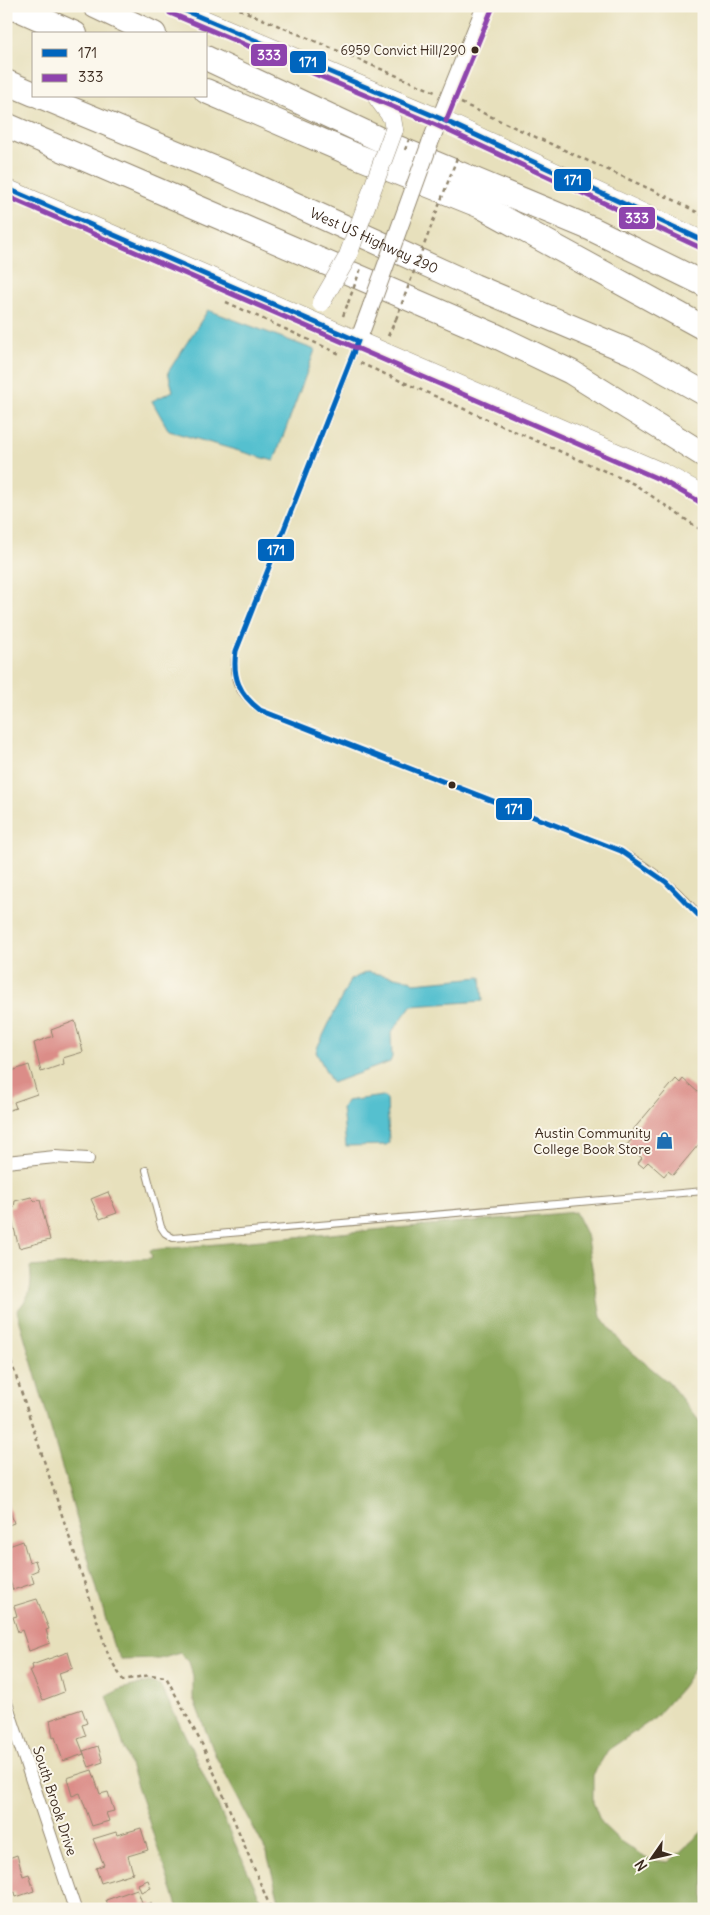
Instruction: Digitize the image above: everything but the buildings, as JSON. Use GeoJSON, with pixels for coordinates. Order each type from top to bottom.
{"type":"FeatureCollection","features":[{"type":"Feature","properties":{"kind":"highway"},"geometry":{"type":"LineString","coordinates":[[12,6],[70,32]]}},
{"type":"Feature","properties":{"kind":"highway"},"geometry":{"type":"LineString","coordinates":[[95,6],[150,32]]}},
{"type":"Feature","properties":{"kind":"highway"},"geometry":{"type":"LineString","coordinates":[[208,59],[396,139],[592,229],[704,284]]}},
{"type":"Feature","properties":{"kind":"highway"},"geometry":{"type":"LineString","coordinates":[[6,82],[32,93]]}},
{"type":"Feature","properties":{"kind":"highway"},"geometry":{"type":"LineString","coordinates":[[208,91],[396,139]]}},
{"type":"Feature","properties":{"kind":"highway"},"geometry":{"type":"LineString","coordinates":[[208,91],[358,157],[480,206],[704,328]]}},
{"type":"Feature","properties":{"kind":"highway","name":"West US Highway 290"},"geometry":{"type":"LineString","coordinates":[[45,98],[228,174],[474,286],[633,354],[704,393]]}},
{"type":"Feature","properties":{"kind":"highway"},"geometry":{"type":"LineString","coordinates":[[6,125],[487,332],[571,372],[704,455]]}},
{"type":"Feature","properties":{"kind":"main road"},"geometry":{"type":"LineString","coordinates":[[173,6],[439,118],[704,241]]}},
{"type":"Feature","properties":{"kind":"main road"},"geometry":{"type":"LineString","coordinates":[[288,310],[321,303],[347,258],[396,139],[392,118],[385,105],[371,90]]}},
{"type":"Feature","properties":{"kind":"main road"},"geometry":{"type":"LineString","coordinates":[[6,188],[664,473],[704,495]]}},
{"type":"Feature","properties":{"kind":"street"},"geometry":{"type":"LineString","coordinates":[[358,341],[439,118],[486,6]]}},
{"type":"Feature","properties":{"kind":"street"},"geometry":{"type":"LineString","coordinates":[[6,1162],[55,1157],[88,1159]]}},
{"type":"Feature","properties":{"kind":"street","name":"South Brook Drive"},"geometry":{"type":"LineString","coordinates":[[6,1702],[75,1909]]}},
{"type":"Feature","properties":{"kind":"lane"},"geometry":{"type":"LineString","coordinates":[[358,341],[236,651],[233,670],[241,694],[260,710],[620,851],[654,871],[670,884],[704,921]]}},
{"type":"Feature","properties":{"kind":"lane"},"geometry":{"type":"LineString","coordinates":[[146,1170],[162,1227],[165,1234],[173,1238],[704,1191]]}},
{"type":"Feature","properties":{"kind":"path"},"geometry":{"type":"LineString","coordinates":[[232,6],[448,97],[674,200],[704,216]]}},
{"type":"Feature","properties":{"kind":"path"},"geometry":{"type":"LineString","coordinates":[[396,319],[457,158]]}},
{"type":"Feature","properties":{"kind":"path"},"geometry":{"type":"LineString","coordinates":[[374,370],[634,484],[704,532]]}},
{"type":"Feature","properties":{"kind":"path"},"geometry":{"type":"LineString","coordinates":[[6,1346],[109,1657],[123,1680],[150,1675],[166,1677],[203,1746],[271,1909]]}},
{"type":"Feature","properties":{"kind":"green space"},"geometry":{"type":"Polygon","coordinates":[[[575,1212],[586,1234],[601,1317],[622,1344],[669,1383],[704,1427],[704,1654],[682,1687],[655,1718],[608,1750],[593,1775],[593,1802],[601,1823],[620,1841],[649,1860],[669,1862],[704,1830],[704,1909],[281,1909],[267,1853],[216,1757],[193,1698],[193,1676],[189,1662],[180,1653],[160,1659],[122,1660],[114,1648],[17,1311],[25,1301],[31,1286],[30,1267],[152,1258],[150,1250],[575,1212]]]}},
{"type":"Feature","properties":{"kind":"green space"},"geometry":{"type":"Polygon","coordinates":[[[149,1682],[160,1685],[188,1741],[265,1909],[178,1909],[107,1696],[121,1689],[149,1682]]]}},
{"type":"Feature","properties":{"kind":"water"},"geometry":{"type":"Polygon","coordinates":[[[208,310],[315,350],[274,461],[169,431],[152,401],[173,391],[168,372],[208,310]]]}},
{"type":"Feature","properties":{"kind":"water"},"geometry":{"type":"Polygon","coordinates":[[[367,972],[411,980],[414,983],[481,977],[483,1001],[411,1006],[391,1033],[392,1057],[390,1062],[332,1083],[316,1052],[350,980],[367,972]]]}},
{"type":"Feature","properties":{"kind":"water"},"geometry":{"type":"Polygon","coordinates":[[[383,1096],[387,1099],[389,1143],[386,1145],[346,1146],[342,1108],[346,1101],[383,1096]]]}},
{"type":"Feature","properties":{"kind":"transit line","name":"171"},"geometry":{"type":"LineString","coordinates":[[174,6],[439,118],[704,241]]}},
{"type":"Feature","properties":{"kind":"transit line","name":"333"},"geometry":{"type":"LineString","coordinates":[[446,121],[492,9]]}},
{"type":"Feature","properties":{"kind":"transit line","name":"333"},"geometry":{"type":"LineString","coordinates":[[170,13],[436,125],[701,248]]}},
{"type":"Feature","properties":{"kind":"transit line","name":"171"},"geometry":{"type":"LineString","coordinates":[[6,188],[358,341]]}},
{"type":"Feature","properties":{"kind":"transit line","name":"333"},"geometry":{"type":"LineString","coordinates":[[6,196],[661,480],[700,502]]}},
{"type":"Feature","properties":{"kind":"transit line","name":"171"},"geometry":{"type":"LineString","coordinates":[[358,341],[236,651],[236,677],[242,691],[260,710],[621,851],[666,882],[704,921]]}},
{"type":"Feature","properties":{"kind":"place","name":"6959 Convict Hill/290"},"geometry":{"type":"Point","coordinates":[475,50]}},
{"type":"Feature","properties":{"kind":"place","name":"Austin Community College Book Store"},"geometry":{"type":"Point","coordinates":[665,1141]}}]}
